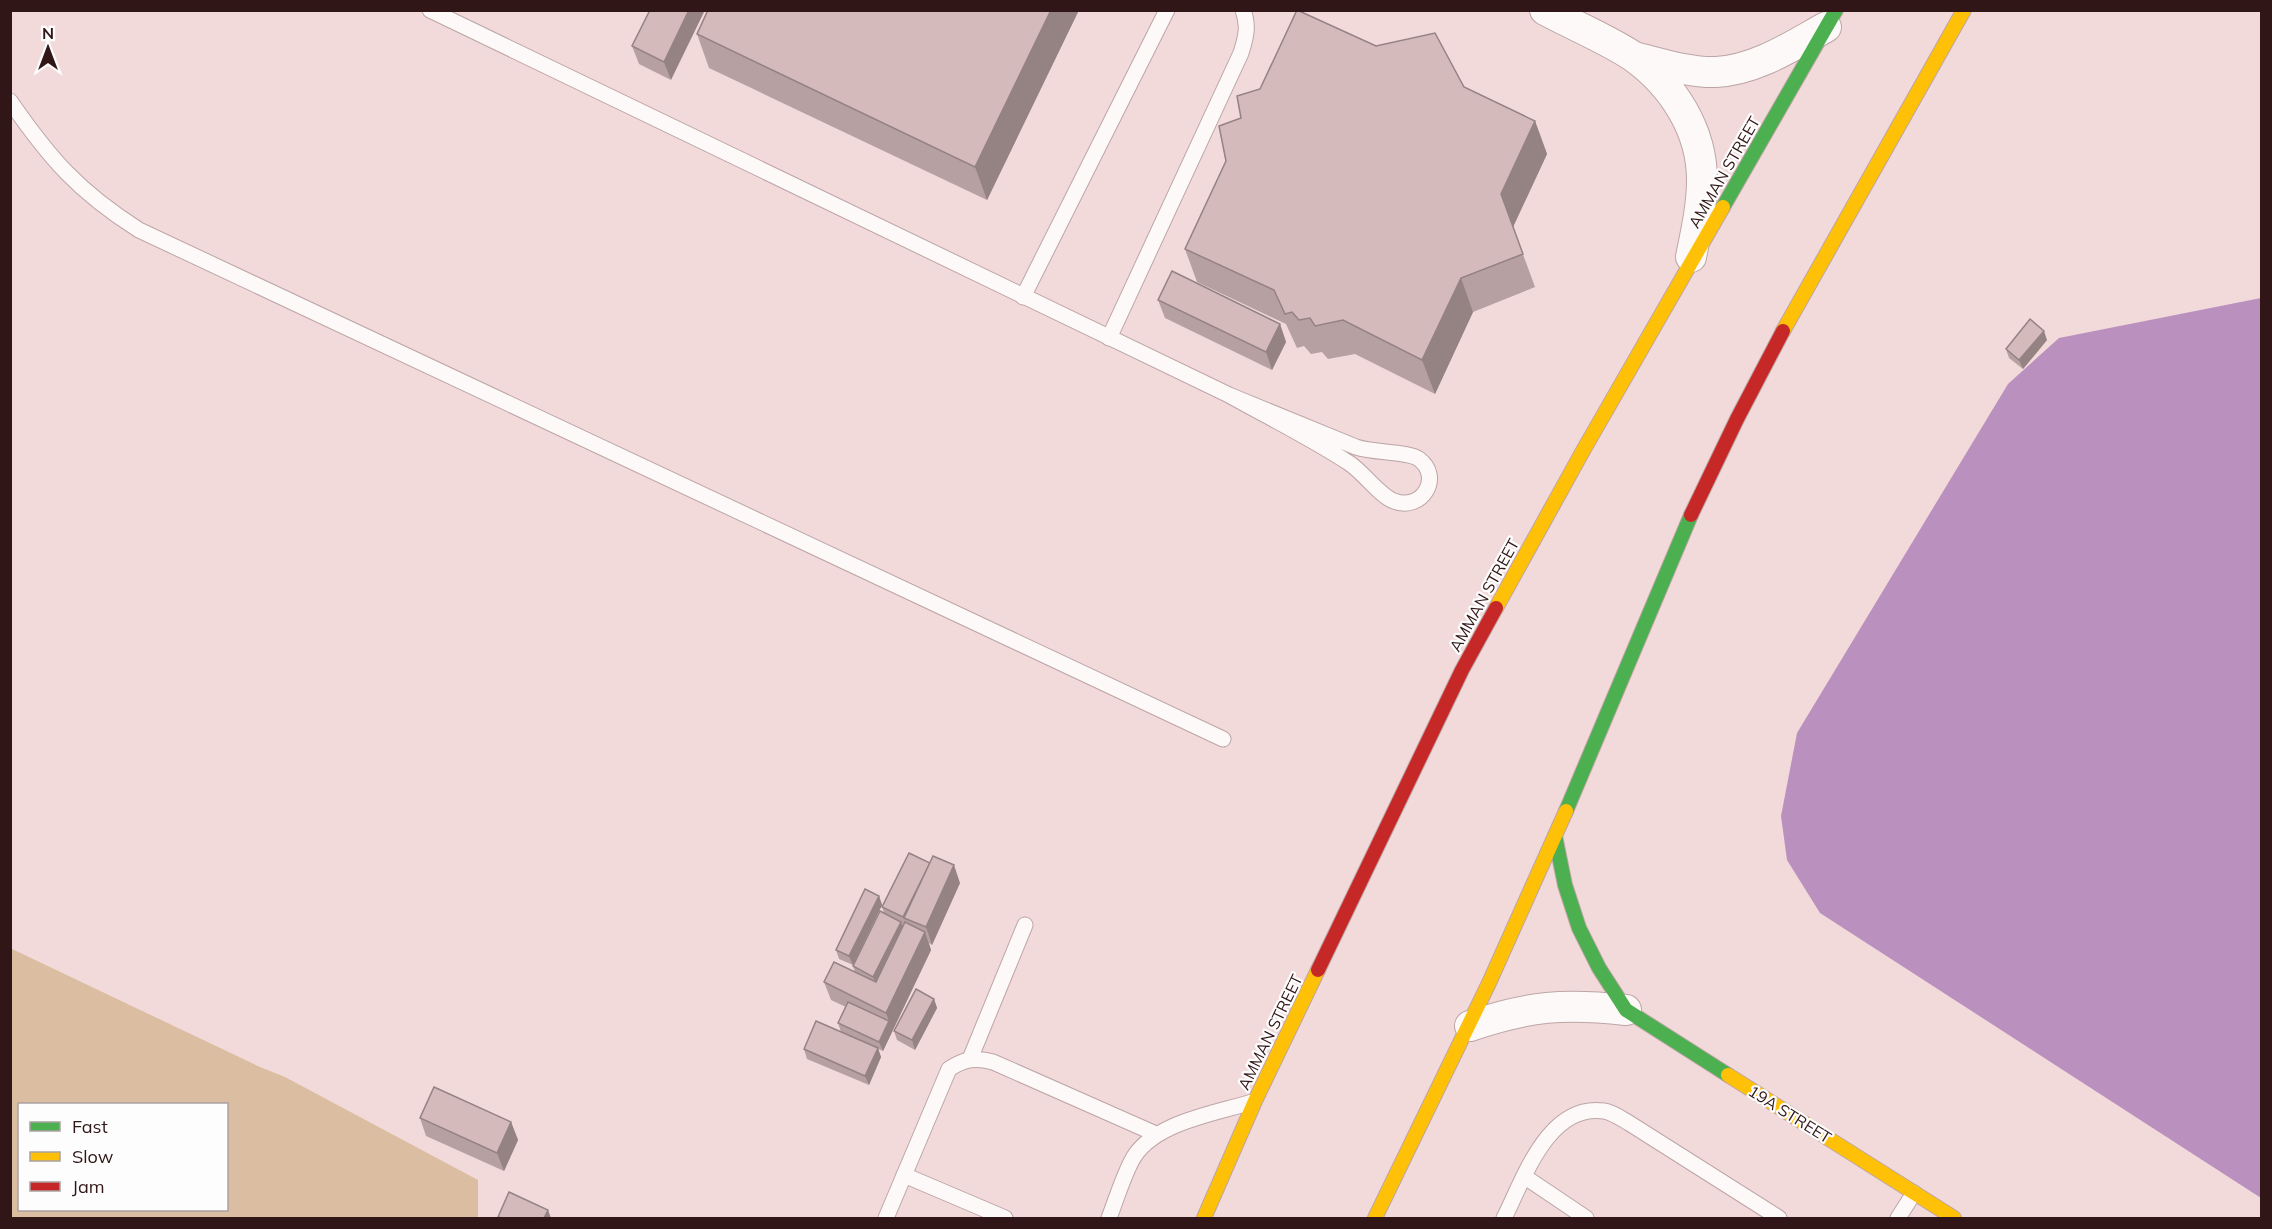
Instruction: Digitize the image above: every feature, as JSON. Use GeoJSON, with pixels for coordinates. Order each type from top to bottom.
{"type":"FeatureCollection","features":[{"type":"Feature","properties":{"kind":"street"},"geometry":{"type":"LineString","coordinates":[[1545,10],[1633,56],[1682,69],[1716,72],[1761,62],[1831,19]]}},
{"type":"Feature","properties":{"kind":"street"},"geometry":{"type":"LineString","coordinates":[[1375,1218],[1470,1026],[1555,836],[1662,578],[1706,480],[1795,308],[1964,10]]}},
{"type":"Feature","properties":{"kind":"street","name":"AMMAN STREET"},"geometry":{"type":"LineString","coordinates":[[1204,1218],[1255,1101],[1462,670],[1584,448],[1831,19]]}},
{"type":"Feature","properties":{"kind":"street"},"geometry":{"type":"LineString","coordinates":[[1633,56],[1663,83],[1685,112],[1698,145],[1702,180],[1690,263]]}},
{"type":"Feature","properties":{"kind":"street","name":"19A STREET"},"geometry":{"type":"LineString","coordinates":[[1555,836],[1571,910],[1586,946],[1604,979],[1626,1010],[1954,1218]]}},
{"type":"Feature","properties":{"kind":"street","name":"19A STREET"},"geometry":{"type":"LineString","coordinates":[[1470,1026],[1508,1013],[1546,1007],[1586,1005],[1626,1010]]}},
{"type":"Feature","properties":{"kind":"lane"},"geometry":{"type":"LineString","coordinates":[[430,10],[1229,395],[1367,451],[1408,454],[1419,459],[1427,468],[1430,481],[1426,493],[1417,500],[1405,503],[1393,501],[1349,463],[1229,395]]}},
{"type":"Feature","properties":{"kind":"lane"},"geometry":{"type":"LineString","coordinates":[[1023,297],[1167,10]]}},
{"type":"Feature","properties":{"kind":"lane"},"geometry":{"type":"LineString","coordinates":[[1110,338],[1241,53],[1246,37],[1247,22],[1243,10]]}},
{"type":"Feature","properties":{"kind":"lane"},"geometry":{"type":"LineString","coordinates":[[10,101],[37,140],[59,166],[101,204],[139,230],[1223,739]]}},
{"type":"Feature","properties":{"kind":"lane"},"geometry":{"type":"LineString","coordinates":[[970,1059],[1025,925]]}},
{"type":"Feature","properties":{"kind":"lane"},"geometry":{"type":"LineString","coordinates":[[886,1218],[949,1069],[959,1062],[982,1059],[993,1062],[1156,1134]]}},
{"type":"Feature","properties":{"kind":"lane"},"geometry":{"type":"LineString","coordinates":[[1109,1218],[1132,1161],[1156,1134],[1175,1124],[1255,1101]]}},
{"type":"Feature","properties":{"kind":"lane"},"geometry":{"type":"LineString","coordinates":[[1504,1218],[1540,1146],[1554,1127],[1578,1113],[1605,1111],[1629,1123],[1779,1218]]}},
{"type":"Feature","properties":{"kind":"lane"},"geometry":{"type":"LineString","coordinates":[[904,1176],[1005,1218]]}},
{"type":"Feature","properties":{"kind":"lane"},"geometry":{"type":"LineString","coordinates":[[1525,1177],[1586,1218]]}},
{"type":"Feature","properties":{"kind":"lane"},"geometry":{"type":"LineString","coordinates":[[1898,1218],[1914,1193]]}},
{"type":"Feature","properties":{"kind":"shaded area"},"geometry":{"type":"Polygon","coordinates":[[[2262,298],[2261,1198],[1820,913],[1787,860],[1781,816],[1797,733],[2008,384],[2059,338],[2262,298]]]}},
{"type":"Feature","properties":{"kind":"shaded area"},"geometry":{"type":"Polygon","coordinates":[[[10,948],[285,1077],[478,1180],[478,1218],[11,1218],[10,948]]]}},
{"type":"Feature","properties":{"kind":"building"},"geometry":{"type":"Polygon","coordinates":[[[650,10],[689,10],[664,62],[632,46],[650,10]]]}},
{"type":"Feature","properties":{"kind":"building"},"geometry":{"type":"Polygon","coordinates":[[[708,10],[1051,10],[975,167],[697,34],[708,10]]]}},
{"type":"Feature","properties":{"kind":"building"},"geometry":{"type":"Polygon","coordinates":[[[1297,10],[1376,46],[1435,33],[1464,87],[1535,121],[1501,194],[1523,254],[1461,278],[1422,360],[1343,320],[1315,326],[1310,318],[1299,320],[1292,312],[1285,314],[1274,290],[1185,249],[1226,161],[1219,126],[1241,118],[1237,96],[1260,89],[1297,10]]]}},
{"type":"Feature","properties":{"kind":"building"},"geometry":{"type":"Polygon","coordinates":[[[1172,271],[1280,324],[1266,352],[1158,300],[1172,271]]]}},
{"type":"Feature","properties":{"kind":"building"},"geometry":{"type":"Polygon","coordinates":[[[2030,319],[2044,331],[2019,360],[2006,349],[2030,319]]]}},
{"type":"Feature","properties":{"kind":"building"},"geometry":{"type":"Polygon","coordinates":[[[909,853],[930,863],[903,917],[882,907],[909,853]]]}},
{"type":"Feature","properties":{"kind":"building"},"geometry":{"type":"Polygon","coordinates":[[[933,856],[954,865],[926,927],[904,918],[933,856]]]}},
{"type":"Feature","properties":{"kind":"building"},"geometry":{"type":"Polygon","coordinates":[[[865,889],[879,896],[849,956],[836,950],[865,889]]]}},
{"type":"Feature","properties":{"kind":"building"},"geometry":{"type":"Polygon","coordinates":[[[880,911],[901,922],[873,977],[853,966],[880,911]]]}},
{"type":"Feature","properties":{"kind":"building"},"geometry":{"type":"Polygon","coordinates":[[[905,922],[925,932],[886,1013],[824,982],[834,962],[876,982],[905,922]]]}},
{"type":"Feature","properties":{"kind":"building"},"geometry":{"type":"Polygon","coordinates":[[[916,989],[934,999],[912,1040],[894,1031],[916,989]]]}},
{"type":"Feature","properties":{"kind":"building"},"geometry":{"type":"Polygon","coordinates":[[[848,1002],[889,1021],[879,1042],[838,1023],[848,1002]]]}},
{"type":"Feature","properties":{"kind":"building"},"geometry":{"type":"Polygon","coordinates":[[[816,1021],[878,1048],[865,1076],[804,1049],[816,1021]]]}},
{"type":"Feature","properties":{"kind":"building"},"geometry":{"type":"Polygon","coordinates":[[[434,1087],[511,1122],[497,1153],[420,1118],[434,1087]]]}},
{"type":"Feature","properties":{"kind":"building"},"geometry":{"type":"Polygon","coordinates":[[[509,1192],[548,1210],[544,1218],[498,1217],[509,1192]]]}},
{"type":"Feature","properties":{"kind":"traffic: fast"},"geometry":{"type":"LineString","coordinates":[[1723,207],[1836,10]]}},
{"type":"Feature","properties":{"kind":"traffic: fast"},"geometry":{"type":"LineString","coordinates":[[1566,811],[1691,515]]}},
{"type":"Feature","properties":{"kind":"traffic: fast"},"geometry":{"type":"LineString","coordinates":[[1555,836],[1565,885],[1579,928],[1599,968],[1626,1010],[1728,1075]]}},
{"type":"Feature","properties":{"kind":"traffic: slow"},"geometry":{"type":"LineString","coordinates":[[1783,331],[1964,10]]}},
{"type":"Feature","properties":{"kind":"traffic: slow"},"geometry":{"type":"LineString","coordinates":[[1496,608],[1723,207]]}},
{"type":"Feature","properties":{"kind":"traffic: slow"},"geometry":{"type":"LineString","coordinates":[[1375,1218],[1489,983],[1566,811]]}},
{"type":"Feature","properties":{"kind":"traffic: slow"},"geometry":{"type":"LineString","coordinates":[[1204,1218],[1255,1101],[1318,970]]}},
{"type":"Feature","properties":{"kind":"traffic: slow"},"geometry":{"type":"LineString","coordinates":[[1728,1075],[1954,1218]]}},
{"type":"Feature","properties":{"kind":"traffic: jam"},"geometry":{"type":"LineString","coordinates":[[1691,515],[1783,331]]}},
{"type":"Feature","properties":{"kind":"traffic: jam"},"geometry":{"type":"LineString","coordinates":[[1318,970],[1462,670],[1496,608]]}}]}
